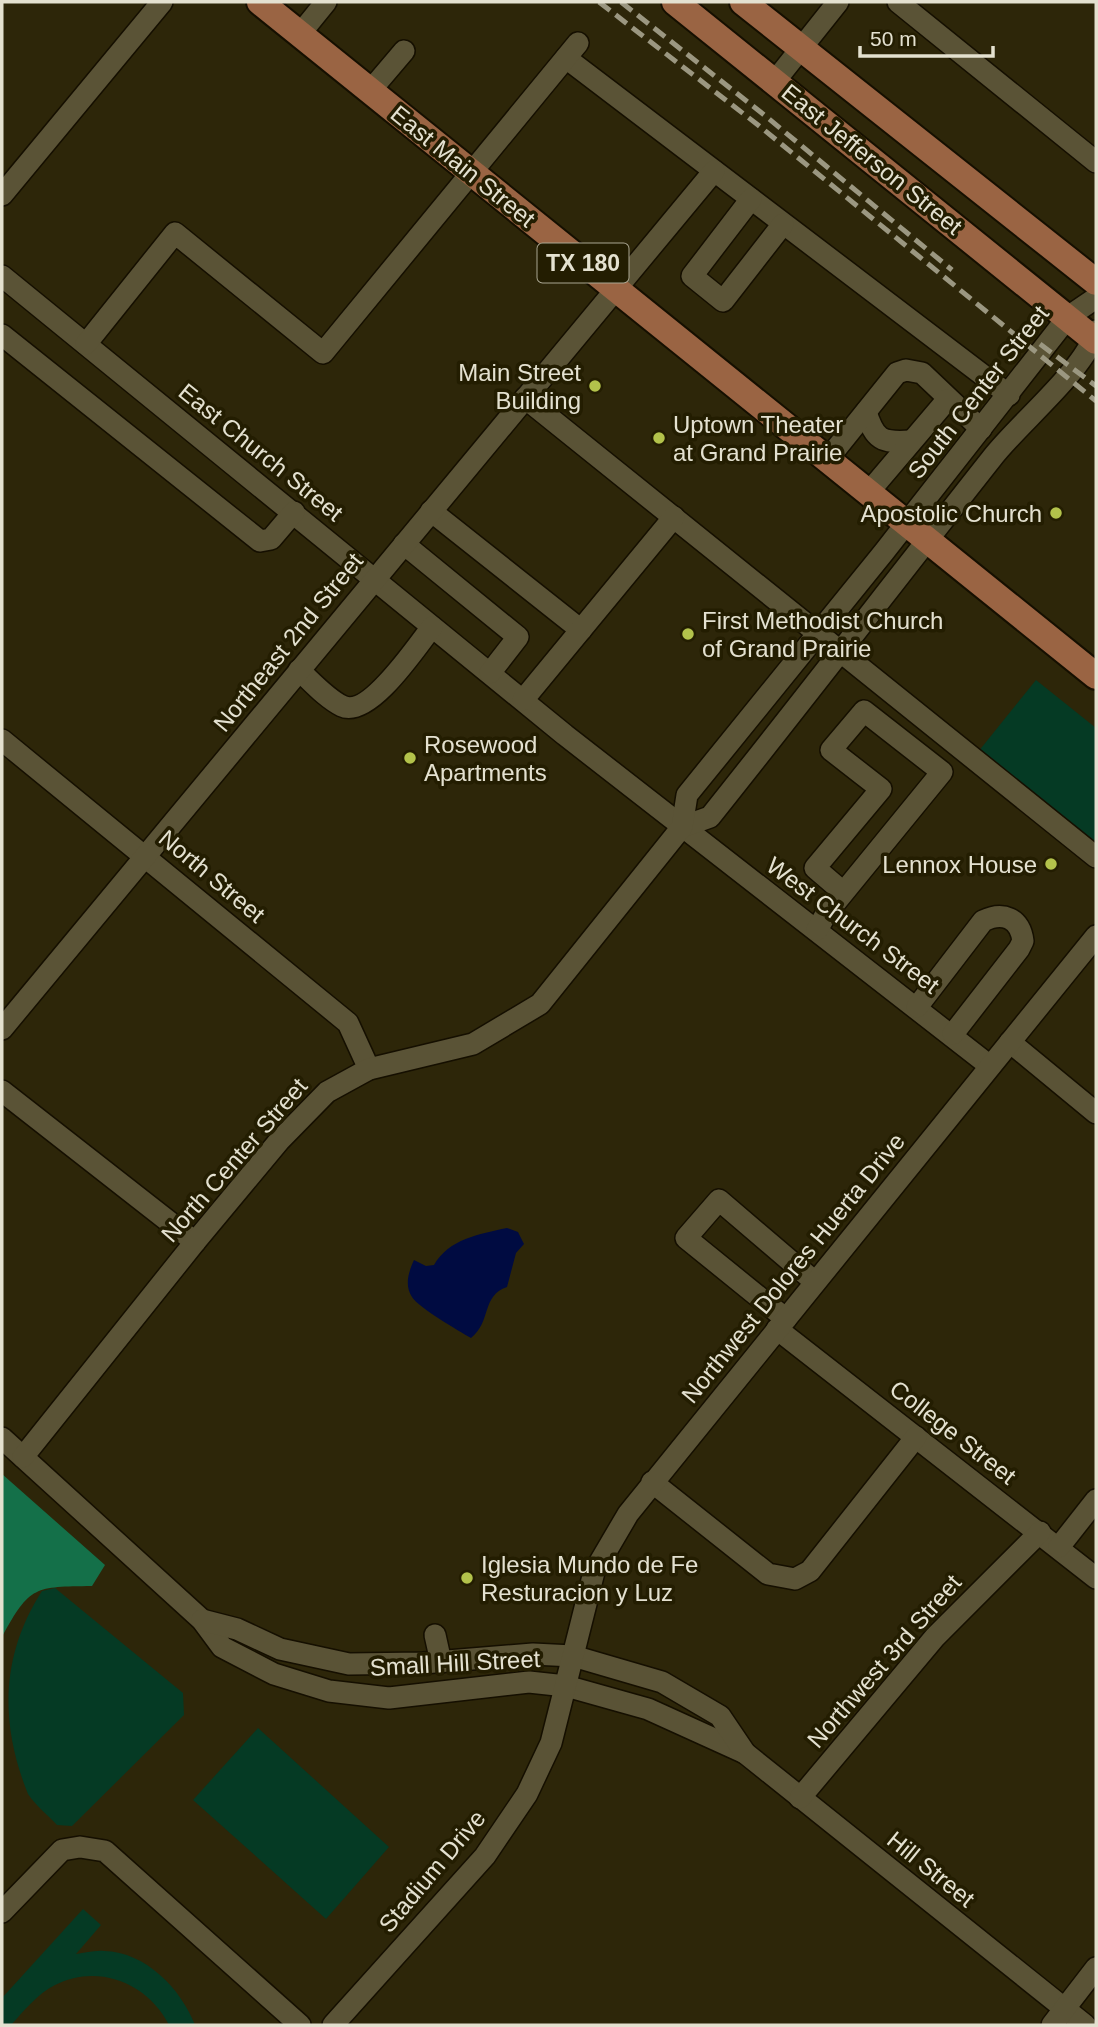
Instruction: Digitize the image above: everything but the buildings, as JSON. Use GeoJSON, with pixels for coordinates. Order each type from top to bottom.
{"type":"FeatureCollection","features":[{"type":"Feature","properties":{"kind":"main road","name":"East Main Street"},"geometry":{"type":"LineString","coordinates":[[260,2],[928,542]]}},
{"type":"Feature","properties":{"kind":"main road","name":"East Jefferson Street"},"geometry":{"type":"LineString","coordinates":[[675,2],[1096,337]]}},
{"type":"Feature","properties":{"kind":"main road","name":"East Jefferson Street"},"geometry":{"type":"LineString","coordinates":[[743,2],[1096,282]]}},
{"type":"Feature","properties":{"kind":"main road","name":"TX 180"},"geometry":{"type":"LineString","coordinates":[[928,542],[1096,676]]}},
{"type":"Feature","properties":{"kind":"street"},"geometry":{"type":"LineString","coordinates":[[2,195],[162,2]]}},
{"type":"Feature","properties":{"kind":"street"},"geometry":{"type":"LineString","coordinates":[[300,34],[326,2]]}},
{"type":"Feature","properties":{"kind":"street"},"geometry":{"type":"LineString","coordinates":[[775,81],[838,2]]}},
{"type":"Feature","properties":{"kind":"street"},"geometry":{"type":"LineString","coordinates":[[898,2],[1096,162]]}},
{"type":"Feature","properties":{"kind":"street"},"geometry":{"type":"LineString","coordinates":[[370,91],[404,51]]}},
{"type":"Feature","properties":{"kind":"street"},"geometry":{"type":"LineString","coordinates":[[86,344],[175,233],[323,353],[572,51],[714,171],[1009,395]]}},
{"type":"Feature","properties":{"kind":"street","name":"Northeast 2nd Street"},"geometry":{"type":"LineString","coordinates":[[2,1029],[714,171]]}},
{"type":"Feature","properties":{"kind":"street"},"geometry":{"type":"LineString","coordinates":[[751,199],[692,276],[723,301],[783,224]]}},
{"type":"Feature","properties":{"kind":"street","name":"East Church Street"},"geometry":{"type":"LineString","coordinates":[[2,276],[682,827]]}},
{"type":"Feature","properties":{"kind":"street","name":"South Center Street"},"geometry":{"type":"LineString","coordinates":[[906,524],[1068,317],[1096,298]]}},
{"type":"Feature","properties":{"kind":"street"},"geometry":{"type":"LineString","coordinates":[[2,335],[260,541],[271,539],[294,512]]}},
{"type":"Feature","properties":{"kind":"street"},"geometry":{"type":"LineString","coordinates":[[928,542],[994,455],[1050,396],[1096,337]]}},
{"type":"Feature","properties":{"kind":"street"},"geometry":{"type":"LineString","coordinates":[[827,460],[897,373],[906,370],[922,373],[944,392],[947,400],[981,429]]}},
{"type":"Feature","properties":{"kind":"street"},"geometry":{"type":"LineString","coordinates":[[525,398],[1096,857]]}},
{"type":"Feature","properties":{"kind":"street"},"geometry":{"type":"LineString","coordinates":[[868,493],[947,400]]}},
{"type":"Feature","properties":{"kind":"street"},"geometry":{"type":"LineString","coordinates":[[866,412],[874,434],[884,440],[911,441]]}},
{"type":"Feature","properties":{"kind":"street"},"geometry":{"type":"LineString","coordinates":[[431,511],[581,630]]}},
{"type":"Feature","properties":{"kind":"street"},"geometry":{"type":"LineString","coordinates":[[523,700],[674,517]]}},
{"type":"Feature","properties":{"kind":"street","name":"North Center Street"},"geometry":{"type":"LineString","coordinates":[[23,1457],[279,1141],[327,1092],[369,1069],[473,1044],[540,1004],[682,827],[687,795],[906,524]]}},
{"type":"Feature","properties":{"kind":"street","name":"North Center Street"},"geometry":{"type":"LineString","coordinates":[[682,827],[709,817],[928,542]]}},
{"type":"Feature","properties":{"kind":"street"},"geometry":{"type":"LineString","coordinates":[[404,544],[518,637],[490,673]]}},
{"type":"Feature","properties":{"kind":"street"},"geometry":{"type":"LineString","coordinates":[[299,670],[343,707],[356,707],[376,695],[432,626]]}},
{"type":"Feature","properties":{"kind":"street"},"geometry":{"type":"LineString","coordinates":[[817,930],[843,892],[942,772],[864,711],[831,750],[881,789],[815,868],[843,892]]}},
{"type":"Feature","properties":{"kind":"street","name":"North Street"},"geometry":{"type":"LineString","coordinates":[[2,740],[348,1023],[369,1069]]}},
{"type":"Feature","properties":{"kind":"street","name":"West Church Street"},"geometry":{"type":"LineString","coordinates":[[682,827],[953,1034],[990,1066]]}},
{"type":"Feature","properties":{"kind":"street"},"geometry":{"type":"LineString","coordinates":[[917,1007],[983,921],[994,915],[1005,916],[1016,922],[1023,941],[1019,950],[953,1034]]}},
{"type":"Feature","properties":{"kind":"street","name":"Northwest Dolores Huerta Drive"},"geometry":{"type":"LineString","coordinates":[[573,1656],[594,1572],[628,1514],[1096,937]]}},
{"type":"Feature","properties":{"kind":"street"},"geometry":{"type":"LineString","coordinates":[[1010,1042],[1096,1113]]}},
{"type":"Feature","properties":{"kind":"street"},"geometry":{"type":"LineString","coordinates":[[2,1091],[195,1242]]}},
{"type":"Feature","properties":{"kind":"street","name":"College Street"},"geometry":{"type":"LineString","coordinates":[[815,1282],[719,1200],[686,1238],[781,1324],[916,1437],[1096,1578]]}},
{"type":"Feature","properties":{"kind":"street"},"geometry":{"type":"LineString","coordinates":[[652,1482],[768,1574],[794,1579],[810,1571],[916,1437]]}},
{"type":"Feature","properties":{"kind":"street","name":"Small Hill Street"},"geometry":{"type":"LineString","coordinates":[[2,1438],[202,1620],[222,1647],[274,1674],[329,1691],[389,1698],[529,1682],[566,1686]]}},
{"type":"Feature","properties":{"kind":"street"},"geometry":{"type":"LineString","coordinates":[[1059,1547],[1096,1500]]}},
{"type":"Feature","properties":{"kind":"street","name":"Northwest 3rd Street"},"geometry":{"type":"LineString","coordinates":[[800,1797],[935,1637],[1040,1532]]}},
{"type":"Feature","properties":{"kind":"street","name":"Small Hill Street"},"geometry":{"type":"LineString","coordinates":[[202,1620],[237,1629],[280,1649],[349,1664],[441,1662],[533,1654],[573,1656]]}},
{"type":"Feature","properties":{"kind":"street"},"geometry":{"type":"LineString","coordinates":[[435,1635],[441,1662]]}},
{"type":"Feature","properties":{"kind":"street","name":"Stadium Drive"},"geometry":{"type":"LineString","coordinates":[[333,2025],[485,1856],[527,1794],[551,1743],[573,1656]]}},
{"type":"Feature","properties":{"kind":"street","name":"Hill Street"},"geometry":{"type":"LineString","coordinates":[[573,1656],[662,1682],[720,1716],[745,1753]]}},
{"type":"Feature","properties":{"kind":"street","name":"Hill Street"},"geometry":{"type":"LineString","coordinates":[[566,1686],[648,1709],[745,1753],[1058,2017],[1085,2025]]}},
{"type":"Feature","properties":{"kind":"street"},"geometry":{"type":"LineString","coordinates":[[2,1912],[62,1850],[80,1847],[105,1851],[300,2025]]}},
{"type":"Feature","properties":{"kind":"street"},"geometry":{"type":"LineString","coordinates":[[1058,2017],[1096,1968]]}},
{"type":"Feature","properties":{"kind":"green space"},"geometry":{"type":"Polygon","coordinates":[[[1036,680],[1096,728],[1096,847],[978,752],[1036,680]]]}},
{"type":"Feature","properties":{"kind":"green space"},"geometry":{"type":"Polygon","coordinates":[[[2,1474],[105,1565],[92,1586],[58,1587],[36,1592],[20,1607],[2,1637],[2,1474]]]}},
{"type":"Feature","properties":{"kind":"green space"},"geometry":{"type":"Polygon","coordinates":[[[55,1588],[183,1693],[184,1715],[72,1826],[57,1825],[28,1794],[12,1742],[9,1717],[9,1691],[18,1640],[42,1591],[55,1588]]]}},
{"type":"Feature","properties":{"kind":"green space"},"geometry":{"type":"Polygon","coordinates":[[[258,1728],[389,1847],[326,1919],[193,1800],[258,1728]]]}},
{"type":"Feature","properties":{"kind":"green space"},"geometry":{"type":"Polygon","coordinates":[[[83,1909],[101,1925],[76,1954],[101,1951],[119,1953],[148,1965],[181,1998],[195,2025],[169,2025],[160,2010],[135,1988],[120,1981],[88,1976],[55,1985],[37,1998],[11,2025],[2,2025],[2,1998],[83,1909]]]}},
{"type":"Feature","properties":{"kind":"shaded area"},"geometry":{"type":"Polygon","coordinates":[[[507,1228],[518,1232],[524,1244],[516,1253],[507,1287],[493,1296],[482,1324],[471,1338],[431,1313],[412,1297],[408,1283],[414,1260],[426,1266],[434,1265],[440,1256],[456,1243],[507,1228]]]}},
{"type":"Feature","properties":{"kind":"railway"},"geometry":{"type":"LineString","coordinates":[[599,2],[758,125],[1096,401]]}},
{"type":"Feature","properties":{"kind":"railway"},"geometry":{"type":"LineString","coordinates":[[621,2],[763,114],[952,270]]}},
{"type":"Feature","properties":{"kind":"railway"},"geometry":{"type":"LineString","coordinates":[[1040,344],[1096,386]]}},
{"type":"Feature","properties":{"kind":"place","name":"Main Street Building"},"geometry":{"type":"Point","coordinates":[595,386]}},
{"type":"Feature","properties":{"kind":"place","name":"Uptown Theater at Grand Prairie"},"geometry":{"type":"Point","coordinates":[659,438]}},
{"type":"Feature","properties":{"kind":"place","name":"Apostolic Church"},"geometry":{"type":"Point","coordinates":[1056,513]}},
{"type":"Feature","properties":{"kind":"place","name":"First Methodist Church of Grand Prairie"},"geometry":{"type":"Point","coordinates":[688,634]}},
{"type":"Feature","properties":{"kind":"place","name":"Rosewood Apartments"},"geometry":{"type":"Point","coordinates":[410,758]}},
{"type":"Feature","properties":{"kind":"place","name":"Lennox House"},"geometry":{"type":"Point","coordinates":[1051,864]}},
{"type":"Feature","properties":{"kind":"place","name":"Iglesia Mundo de Fe Resturacion y Luz"},"geometry":{"type":"Point","coordinates":[467,1578]}}]}
